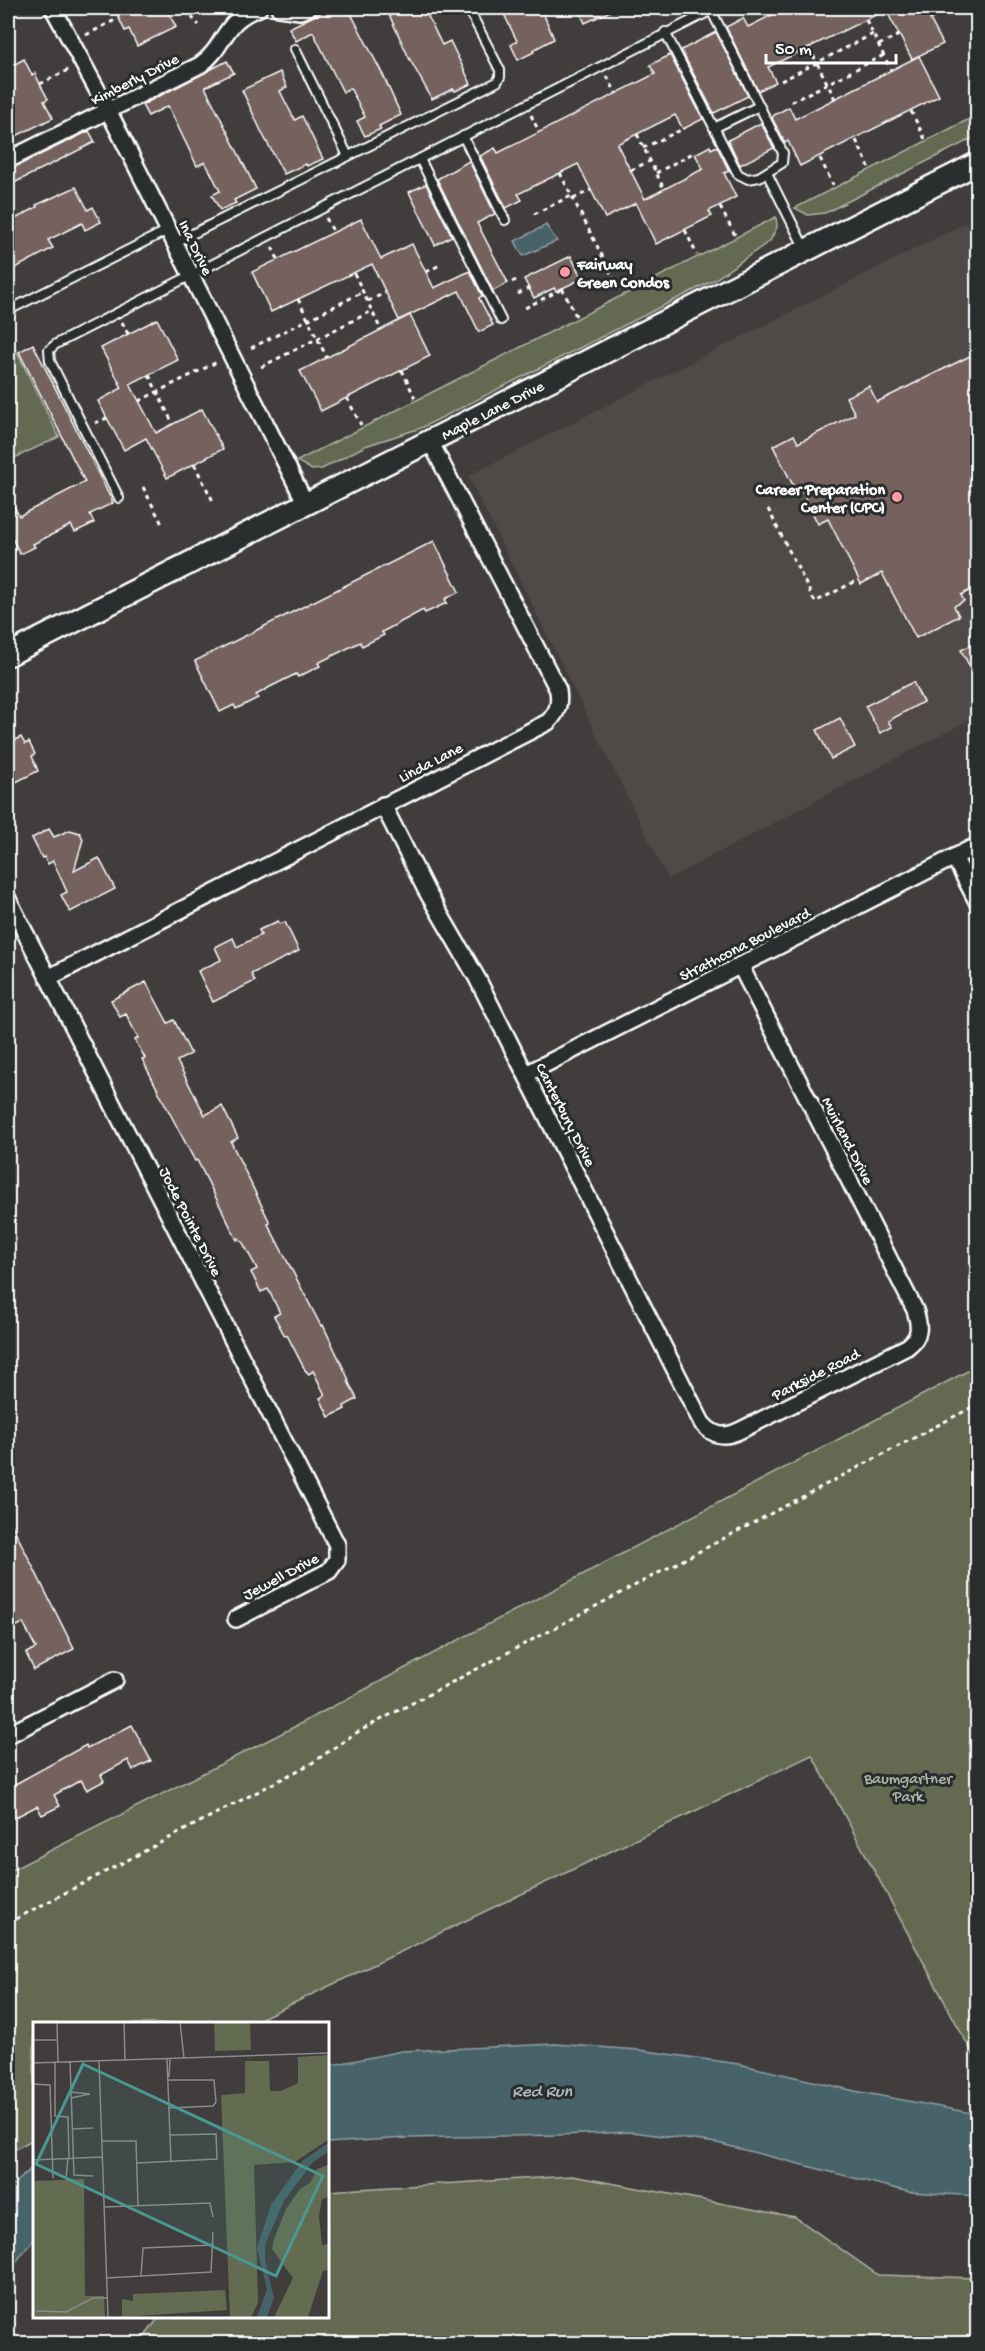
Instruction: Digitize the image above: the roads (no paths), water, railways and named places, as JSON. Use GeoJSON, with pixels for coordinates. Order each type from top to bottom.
{"type":"FeatureCollection","features":[{"type":"Feature","properties":{"kind":"street","name":"Ina Drive"},"geometry":{"type":"LineString","coordinates":[[53,8],[108,110],[306,504]]}},
{"type":"Feature","properties":{"kind":"street","name":"Kimberly Drive"},"geometry":{"type":"LineString","coordinates":[[8,160],[209,59],[236,19],[248,11],[259,8]]}},
{"type":"Feature","properties":{"kind":"street"},"geometry":{"type":"LineString","coordinates":[[279,8],[300,11],[308,8]]}},
{"type":"Feature","properties":{"kind":"street","name":"Maple Lane Drive"},"geometry":{"type":"LineString","coordinates":[[8,655],[978,163]]}},
{"type":"Feature","properties":{"kind":"street","name":"Linda Lane"},"geometry":{"type":"LineString","coordinates":[[48,978],[548,722],[556,714],[560,702],[558,690],[430,441]]}},
{"type":"Feature","properties":{"kind":"street","name":"Canterbury Drive"},"geometry":{"type":"LineString","coordinates":[[383,805],[426,890],[477,978],[702,1423],[710,1432],[720,1436]]}},
{"type":"Feature","properties":{"kind":"street","name":"Strathcona Boulevard"},"geometry":{"type":"LineString","coordinates":[[526,1074],[978,845]]}},
{"type":"Feature","properties":{"kind":"street"},"geometry":{"type":"LineString","coordinates":[[954,857],[978,903]]}},
{"type":"Feature","properties":{"kind":"street","name":"Jode Pointe Drive"},"geometry":{"type":"LineString","coordinates":[[8,898],[337,1545],[337,1560]]}},
{"type":"Feature","properties":{"kind":"street","name":"Muirland Drive"},"geometry":{"type":"LineString","coordinates":[[740,965],[915,1310],[919,1332]]}},
{"type":"Feature","properties":{"kind":"street","name":"Parkside Road"},"geometry":{"type":"LineString","coordinates":[[720,1436],[731,1435],[907,1347],[915,1341],[919,1332]]}},
{"type":"Feature","properties":{"kind":"street","name":"Jewell Drive"},"geometry":{"type":"LineString","coordinates":[[236,1619],[329,1571],[337,1560]]}},
{"type":"Feature","properties":{"kind":"street"},"geometry":{"type":"LineString","coordinates":[[9,1730],[115,1680]]}},
{"type":"Feature","properties":{"kind":"lane"},"geometry":{"type":"LineString","coordinates":[[8,307],[9,310],[348,156],[497,82],[500,70],[468,8]]}},
{"type":"Feature","properties":{"kind":"lane"},"geometry":{"type":"LineString","coordinates":[[119,498],[50,362],[49,350],[56,344],[665,32],[714,9],[783,153],[782,163],[767,173],[748,178],[738,174],[665,32]]}},
{"type":"Feature","properties":{"kind":"lane"},"geometry":{"type":"LineString","coordinates":[[295,49],[348,156]]}},
{"type":"Feature","properties":{"kind":"lane"},"geometry":{"type":"LineString","coordinates":[[714,128],[759,106]]}},
{"type":"Feature","properties":{"kind":"lane"},"geometry":{"type":"LineString","coordinates":[[463,136],[505,220]]}},
{"type":"Feature","properties":{"kind":"lane"},"geometry":{"type":"LineString","coordinates":[[420,159],[501,320]]}},
{"type":"Feature","properties":{"kind":"lane"},"geometry":{"type":"LineString","coordinates":[[767,173],[805,250]]}},
{"type":"Feature","properties":{"kind":"water"},"geometry":{"type":"Polygon","coordinates":[[[546,225],[557,241],[523,256],[515,241],[546,225]]]}},
{"type":"Feature","properties":{"kind":"water","name":"Red Run"},"geometry":{"type":"Polygon","coordinates":[[[555,2044],[639,2050],[739,2064],[855,2091],[977,2114],[977,2196],[909,2192],[717,2143],[632,2132],[407,2138],[328,2143],[328,2066],[402,2051],[555,2044]]]}},
{"type":"Feature","properties":{"kind":"water"},"geometry":{"type":"Polygon","coordinates":[[[33,2167],[33,2240],[8,2272],[8,2189],[33,2167]]]}},
{"type":"Feature","properties":{"kind":"place","name":"Fairway Green Condos"},"geometry":{"type":"Point","coordinates":[565,272]}},
{"type":"Feature","properties":{"kind":"place","name":"Career Preparation Center (CPC)"},"geometry":{"type":"Point","coordinates":[897,497]}},
{"type":"Feature","properties":{"kind":"park label","name":"Baumgartner Park"},"geometry":{"type":"Point","coordinates":[908,1786]}}]}
